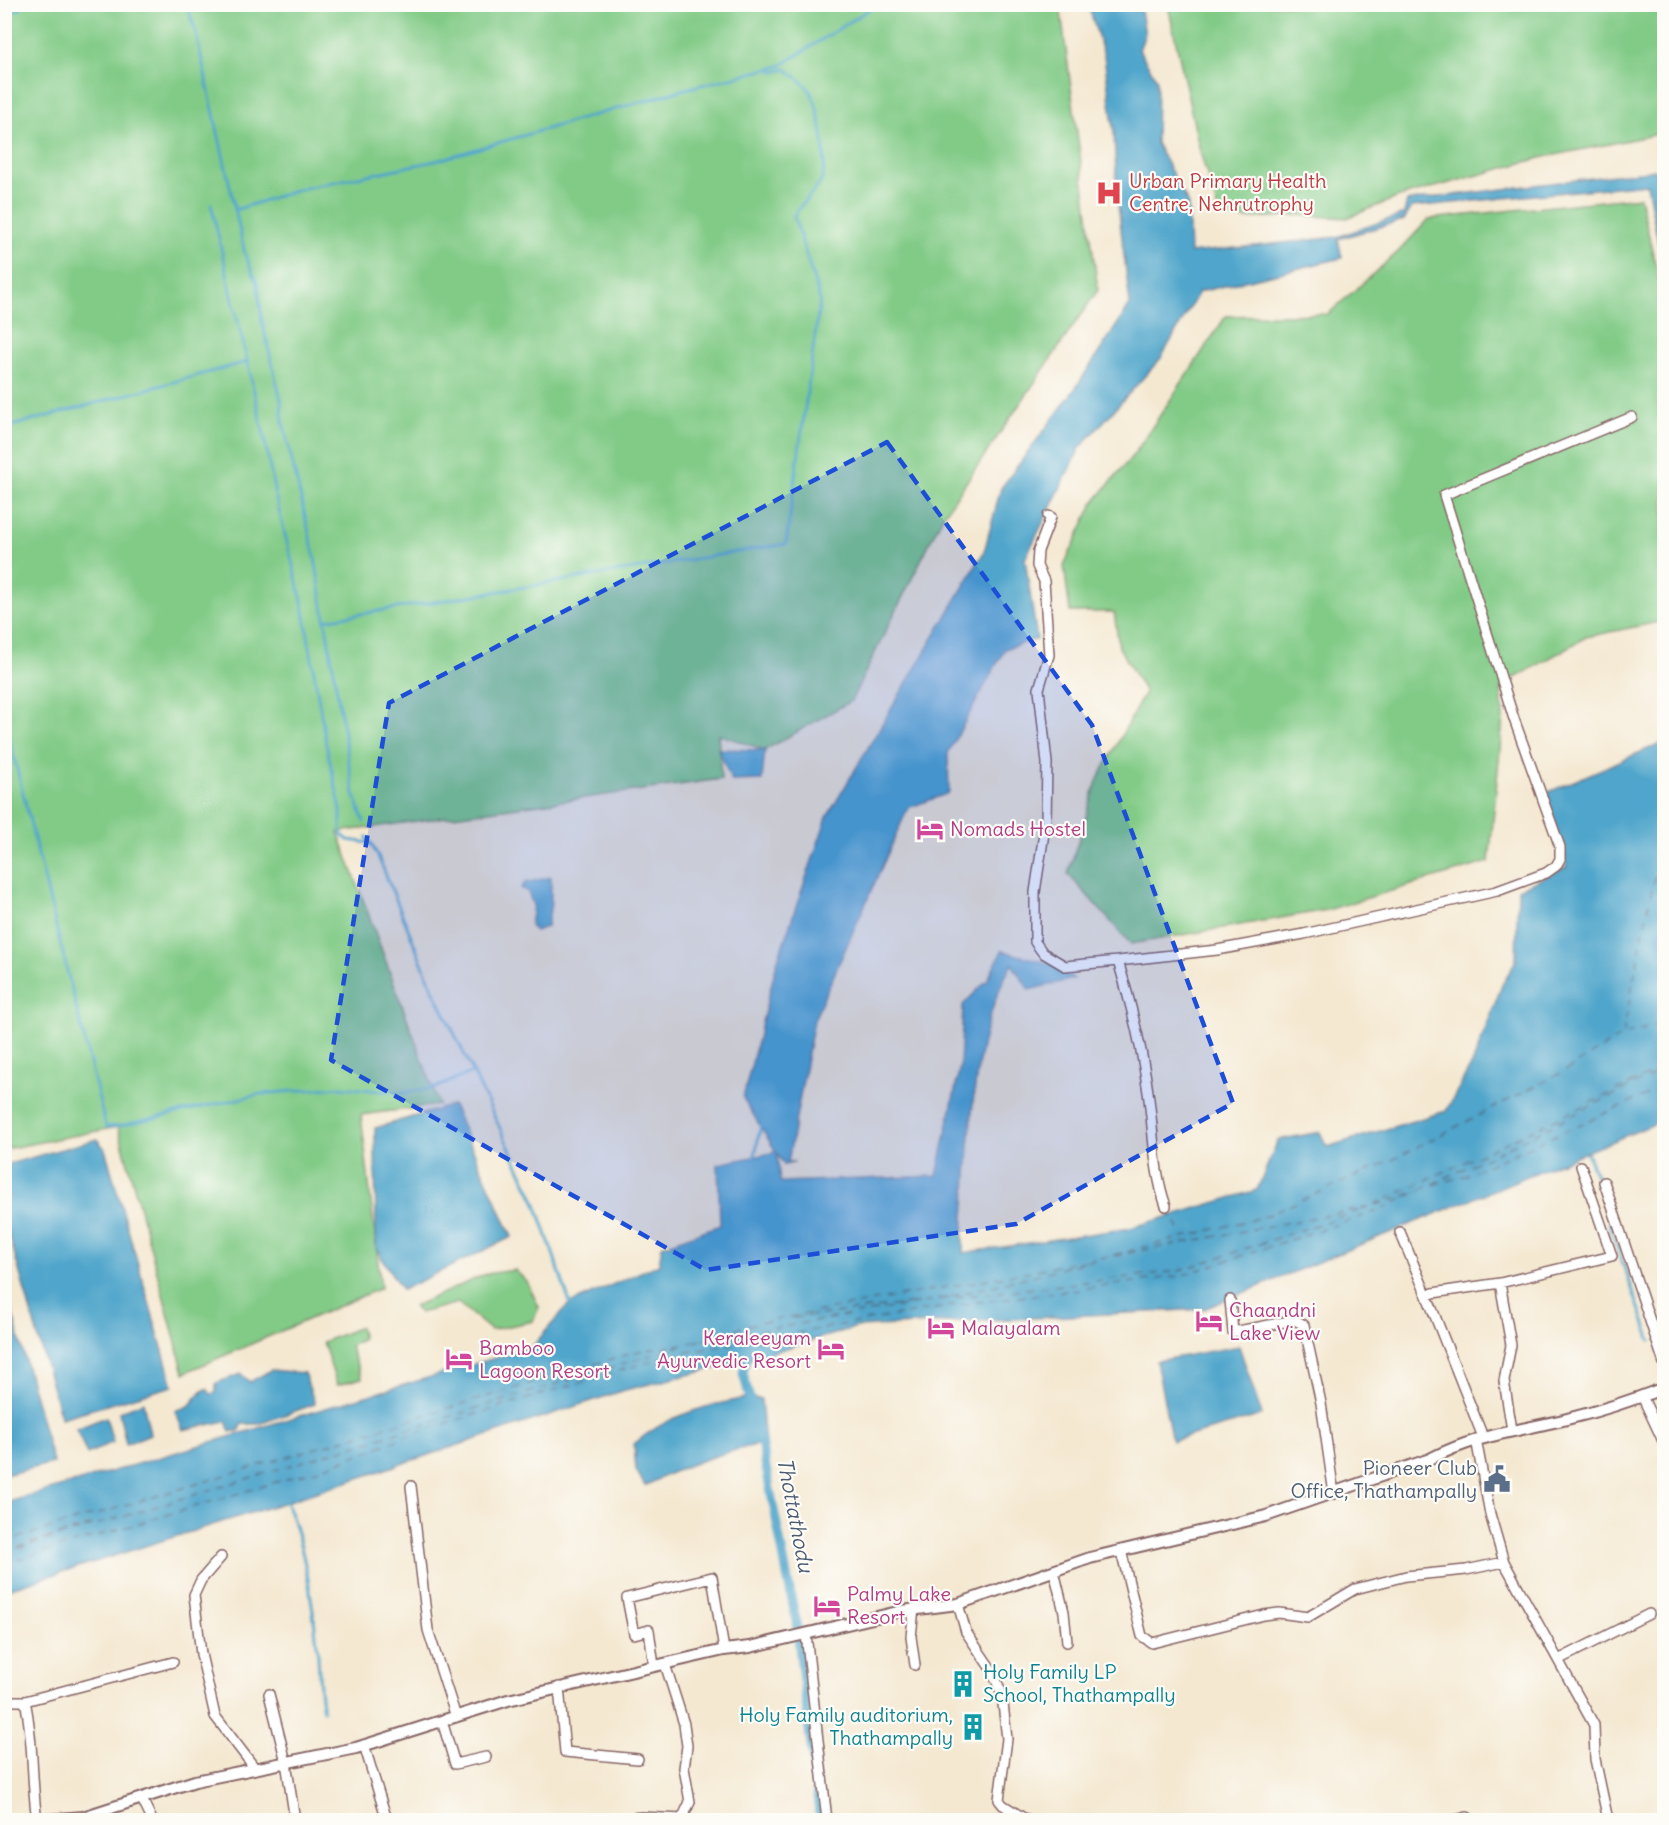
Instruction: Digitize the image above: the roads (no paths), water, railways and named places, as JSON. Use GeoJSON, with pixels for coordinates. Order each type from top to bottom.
{"type":"FeatureCollection","features":[{"type":"Feature","properties":{"kind":"main road"},"geometry":{"type":"LineString","coordinates":[[54,1820],[83,1817],[195,1781],[364,1745],[508,1700],[559,1687],[724,1650],[750,1647],[914,1608],[958,1604],[1121,1550],[1266,1516],[1334,1494],[1480,1438],[1566,1419],[1665,1388]]}},
{"type":"Feature","properties":{"kind":"street"},"geometry":{"type":"LineString","coordinates":[[1048,516],[1051,517],[1038,551],[1037,566],[1044,581],[1049,655],[1039,689],[1047,763],[1046,820],[1035,892],[1035,942],[1043,953],[1065,966],[1217,950],[1402,914],[1497,891],[1546,873],[1556,866],[1560,859],[1560,847],[1514,719],[1444,495],[1632,417]]}},
{"type":"Feature","properties":{"kind":"street"},"geometry":{"type":"LineString","coordinates":[[1118,962],[1135,1020],[1156,1142],[1156,1170],[1166,1206]]}},
{"type":"Feature","properties":{"kind":"street"},"geometry":{"type":"LineString","coordinates":[[1427,1296],[1433,1293],[1500,1283],[1612,1256],[1581,1166]]}},
{"type":"Feature","properties":{"kind":"street"},"geometry":{"type":"LineString","coordinates":[[1604,1182],[1665,1363]]}},
{"type":"Feature","properties":{"kind":"street"},"geometry":{"type":"LineString","coordinates":[[1400,1232],[1427,1296],[1480,1438],[1490,1514],[1504,1562],[1594,1725],[1595,1759],[1608,1821]]}},
{"type":"Feature","properties":{"kind":"street"},"geometry":{"type":"LineString","coordinates":[[1500,1283],[1511,1345],[1504,1381],[1512,1430]]}},
{"type":"Feature","properties":{"kind":"street"},"geometry":{"type":"LineString","coordinates":[[1230,1300],[1233,1332],[1295,1320],[1304,1325],[1322,1403],[1334,1494]]}},
{"type":"Feature","properties":{"kind":"street"},"geometry":{"type":"LineString","coordinates":[[1642,1396],[1665,1443]]}},
{"type":"Feature","properties":{"kind":"street"},"geometry":{"type":"LineString","coordinates":[[411,1486],[428,1630],[456,1717]]}},
{"type":"Feature","properties":{"kind":"street"},"geometry":{"type":"LineString","coordinates":[[1121,1550],[1142,1636],[1152,1643],[1264,1615],[1279,1613],[1308,1617],[1355,1589],[1406,1576],[1466,1570],[1504,1562]]}},
{"type":"Feature","properties":{"kind":"street"},"geometry":{"type":"LineString","coordinates":[[221,1557],[201,1580],[194,1595],[201,1653],[215,1716],[254,1767]]}},
{"type":"Feature","properties":{"kind":"street"},"geometry":{"type":"LineString","coordinates":[[1054,1571],[1064,1612],[1067,1642]]}},
{"type":"Feature","properties":{"kind":"street"},"geometry":{"type":"LineString","coordinates":[[611,1821],[642,1816],[682,1820],[690,1802],[684,1768],[687,1746],[684,1724],[660,1665],[649,1630],[634,1634],[627,1598],[712,1577],[724,1650]]}},
{"type":"Feature","properties":{"kind":"street"},"geometry":{"type":"LineString","coordinates":[[958,1604],[966,1632],[993,1672],[1002,1695],[1007,1739],[999,1800],[1027,1821]]}},
{"type":"Feature","properties":{"kind":"street"},"geometry":{"type":"LineString","coordinates":[[914,1608],[912,1637],[915,1665]]}},
{"type":"Feature","properties":{"kind":"street"},"geometry":{"type":"LineString","coordinates":[[1558,1660],[1649,1614]]}},
{"type":"Feature","properties":{"kind":"street"},"geometry":{"type":"LineString","coordinates":[[800,1635],[827,1821]]}},
{"type":"Feature","properties":{"kind":"street"},"geometry":{"type":"LineString","coordinates":[[4,1701],[26,1701],[173,1662]]}},
{"type":"Feature","properties":{"kind":"street"},"geometry":{"type":"LineString","coordinates":[[559,1687],[565,1752],[638,1760]]}},
{"type":"Feature","properties":{"kind":"street"},"geometry":{"type":"LineString","coordinates":[[269,1694],[286,1762],[295,1821]]}},
{"type":"Feature","properties":{"kind":"street"},"geometry":{"type":"LineString","coordinates":[[26,1701],[32,1731],[32,1783],[37,1821]]}},
{"type":"Feature","properties":{"kind":"street"},"geometry":{"type":"LineString","coordinates":[[442,1721],[455,1764],[486,1757]]}},
{"type":"Feature","properties":{"kind":"street"},"geometry":{"type":"LineString","coordinates":[[364,1745],[387,1821]]}},
{"type":"Feature","properties":{"kind":"street"},"geometry":{"type":"LineString","coordinates":[[142,1799],[152,1821]]}},
{"type":"Feature","properties":{"kind":"street"},"geometry":{"type":"LineString","coordinates":[[1455,1821],[1467,1817],[1472,1821]]}},
{"type":"Feature","properties":{"kind":"water"},"geometry":{"type":"Polygon","coordinates":[[[1088,5],[1140,5],[1145,34],[1139,50],[1157,80],[1156,143],[1188,203],[1190,253],[1337,237],[1404,214],[1407,201],[1655,170],[1664,208],[1664,247],[1659,247],[1647,184],[1412,207],[1404,220],[1338,239],[1342,258],[1199,292],[1161,358],[1080,448],[1025,559],[1037,639],[1005,649],[948,753],[949,793],[908,808],[814,1020],[788,1162],[795,1162],[784,1165],[777,1153],[780,1182],[937,1176],[960,1066],[963,1005],[988,979],[1002,951],[1056,965],[1074,979],[1029,990],[1012,964],[998,994],[987,1026],[974,1094],[963,1253],[1130,1228],[1257,1190],[1278,1140],[1320,1132],[1327,1147],[1446,1111],[1473,1062],[1502,985],[1516,960],[1518,889],[1567,867],[1544,794],[1664,742],[1664,1120],[1204,1309],[857,1327],[733,1364],[625,1390],[286,1502],[5,1590],[5,1503],[532,1347],[569,1304],[659,1264],[662,1246],[720,1225],[718,1164],[776,1152],[743,1098],[777,962],[827,817],[984,552],[1001,488],[1075,389],[1130,305],[1117,196],[1114,133],[1104,55],[1088,5]]]}},
{"type":"Feature","properties":{"kind":"water"},"geometry":{"type":"Polygon","coordinates":[[[718,749],[765,750],[762,780],[732,781],[718,749]]]}},
{"type":"Feature","properties":{"kind":"water"},"geometry":{"type":"Polygon","coordinates":[[[551,877],[551,903],[547,927],[535,931],[530,926],[533,905],[528,892],[521,888],[525,883],[551,877]]]}},
{"type":"Feature","properties":{"kind":"water"},"geometry":{"type":"Polygon","coordinates":[[[453,1105],[512,1237],[402,1290],[376,1249],[375,1128],[453,1105]]]}},
{"type":"Feature","properties":{"kind":"water"},"geometry":{"type":"Polygon","coordinates":[[[97,1139],[105,1149],[173,1386],[61,1418],[5,1221],[5,1165],[97,1139]]]}},
{"type":"Feature","properties":{"kind":"water"},"geometry":{"type":"Polygon","coordinates":[[[4,1282],[53,1463],[5,1475],[4,1475],[4,1282]]]}},
{"type":"Feature","properties":{"kind":"water"},"geometry":{"type":"Polygon","coordinates":[[[1239,1346],[1262,1415],[1172,1441],[1156,1361],[1239,1346]]]}},
{"type":"Feature","properties":{"kind":"water"},"geometry":{"type":"Polygon","coordinates":[[[271,1370],[304,1373],[315,1404],[259,1424],[242,1424],[240,1430],[230,1432],[226,1421],[183,1430],[175,1411],[189,1406],[202,1391],[207,1389],[211,1394],[216,1393],[216,1383],[241,1374],[250,1382],[271,1370]]]}},
{"type":"Feature","properties":{"kind":"water"},"geometry":{"type":"Polygon","coordinates":[[[746,1398],[761,1399],[765,1443],[704,1460],[645,1486],[636,1470],[634,1444],[660,1426],[687,1413],[715,1404],[746,1398]]]}},
{"type":"Feature","properties":{"kind":"water"},"geometry":{"type":"Polygon","coordinates":[[[143,1402],[150,1434],[126,1444],[119,1412],[143,1402]]]}},
{"type":"Feature","properties":{"kind":"water"},"geometry":{"type":"Polygon","coordinates":[[[106,1417],[113,1442],[87,1454],[76,1429],[106,1417]]]}},
{"type":"Feature","properties":{"kind":"waterway"},"geometry":{"type":"LineString","coordinates":[[4,12],[20,9],[20,4]]}},
{"type":"Feature","properties":{"kind":"waterway"},"geometry":{"type":"LineString","coordinates":[[186,4],[195,29],[245,254],[258,285],[262,322],[281,400],[283,423],[315,558],[354,794],[364,822]]}},
{"type":"Feature","properties":{"kind":"waterway"},"geometry":{"type":"LineString","coordinates":[[235,210],[300,189],[435,161],[689,88],[780,66],[878,4]]}},
{"type":"Feature","properties":{"kind":"waterway"},"geometry":{"type":"LineString","coordinates":[[324,620],[786,544],[820,300],[794,216],[820,183],[823,175],[824,151],[817,110],[810,91],[786,69],[775,72],[770,68]]}},
{"type":"Feature","properties":{"kind":"waterway"},"geometry":{"type":"LineString","coordinates":[[211,204],[262,426],[275,495],[303,605],[326,744],[341,810],[341,834],[348,840],[370,843]]}},
{"type":"Feature","properties":{"kind":"waterway"},"geometry":{"type":"LineString","coordinates":[[4,428],[247,362]]}},
{"type":"Feature","properties":{"kind":"waterway"},"geometry":{"type":"LineString","coordinates":[[4,717],[106,1127],[120,1126],[260,1094],[340,1087],[401,1093],[435,1088],[473,1072]]}},
{"type":"Feature","properties":{"kind":"waterway"},"geometry":{"type":"LineString","coordinates":[[367,837],[378,856],[432,987],[535,1201],[571,1306]]}},
{"type":"Feature","properties":{"kind":"waterway"},"geometry":{"type":"LineString","coordinates":[[754,1160],[761,1125]]}},
{"type":"Feature","properties":{"kind":"waterway"},"geometry":{"type":"LineString","coordinates":[[1587,1153],[1603,1193]]}},
{"type":"Feature","properties":{"kind":"waterway"},"geometry":{"type":"LineString","coordinates":[[1607,1201],[1610,1228],[1651,1341]]}},
{"type":"Feature","properties":{"kind":"waterway","name":"Thottathodu"},"geometry":{"type":"LineString","coordinates":[[749,1348],[743,1373],[753,1410]]}},
{"type":"Feature","properties":{"kind":"waterway","name":"Thottathodu"},"geometry":{"type":"LineString","coordinates":[[759,1432],[796,1621],[820,1820]]}},
{"type":"Feature","properties":{"kind":"waterway"},"geometry":{"type":"LineString","coordinates":[[286,1502],[299,1539],[308,1577],[323,1710]]}},
{"type":"Feature","properties":{"kind":"place","name":"Urban Primary Health Centre, Nehrutrophy"},"geometry":{"type":"Point","coordinates":[1109,193]}},
{"type":"Feature","properties":{"kind":"place","name":"Nomads Hostel"},"geometry":{"type":"Point","coordinates":[930,829]}},
{"type":"Feature","properties":{"kind":"place","name":"Chaandni Lake View"},"geometry":{"type":"Point","coordinates":[1209,1321]}},
{"type":"Feature","properties":{"kind":"place","name":"Malayalam"},"geometry":{"type":"Point","coordinates":[941,1328]}},
{"type":"Feature","properties":{"kind":"place","name":"Keraleeyam Ayurvedic Resort"},"geometry":{"type":"Point","coordinates":[831,1349]}},
{"type":"Feature","properties":{"kind":"place","name":"Bamboo Lagoon Resort"},"geometry":{"type":"Point","coordinates":[459,1359]}},
{"type":"Feature","properties":{"kind":"place","name":"Pioneer Club Office, Thathampally"},"geometry":{"type":"Point","coordinates":[1497,1479]}},
{"type":"Feature","properties":{"kind":"place","name":"Palmy Lake Resort"},"geometry":{"type":"Point","coordinates":[827,1606]}},
{"type":"Feature","properties":{"kind":"place","name":"Holy Family LP School, Thathampally"},"geometry":{"type":"Point","coordinates":[963,1684]}},
{"type":"Feature","properties":{"kind":"place","name":"Holy Family auditorium, Thathampally"},"geometry":{"type":"Point","coordinates":[973,1727]}}]}
